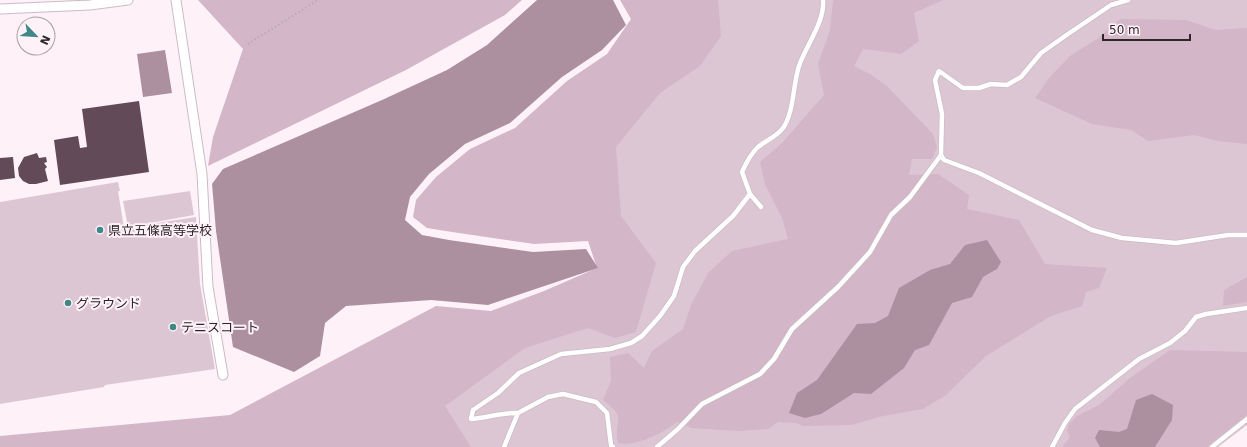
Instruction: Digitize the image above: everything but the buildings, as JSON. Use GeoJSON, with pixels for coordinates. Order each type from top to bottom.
{"type":"FeatureCollection","features":[{"type":"Feature","properties":{"kind":"street"},"geometry":{"type":"LineString","coordinates":[[0,9],[128,0]]}},
{"type":"Feature","properties":{"kind":"street"},"geometry":{"type":"LineString","coordinates":[[176,0],[202,174],[208,287],[223,375]]}},
{"type":"Feature","properties":{"kind":"lane"},"geometry":{"type":"LineString","coordinates":[[761,208],[750,194],[742,172],[749,158],[757,148],[783,128],[788,118],[798,67],[824,6],[823,0]]}},
{"type":"Feature","properties":{"kind":"lane"},"geometry":{"type":"LineString","coordinates":[[657,447],[678,430],[702,404],[760,374],[774,359],[792,329],[838,287],[870,252],[891,215],[910,197],[940,155],[942,114],[935,80],[939,72],[963,88],[979,88],[991,84],[1007,84],[1021,77],[1041,53],[1068,34],[1111,5],[1128,0]]}},
{"type":"Feature","properties":{"kind":"lane"},"geometry":{"type":"LineString","coordinates":[[940,155],[944,160],[979,174],[1092,230],[1122,238],[1176,243],[1228,235],[1247,235]]}},
{"type":"Feature","properties":{"kind":"lane"},"geometry":{"type":"LineString","coordinates":[[613,447],[611,445],[607,413],[596,402],[563,394],[548,397],[518,413],[507,412],[488,418],[471,419],[473,410],[498,393],[520,373],[560,354],[610,349],[631,344],[642,336],[660,316],[674,296],[683,267],[695,251],[733,216],[750,194]]}},
{"type":"Feature","properties":{"kind":"lane"},"geometry":{"type":"LineString","coordinates":[[1052,447],[1065,423],[1076,409],[1139,359],[1170,343],[1185,331],[1196,317],[1206,314],[1247,308]]}},
{"type":"Feature","properties":{"kind":"lane"},"geometry":{"type":"LineString","coordinates":[[504,447],[518,413]]}},
{"type":"Feature","properties":{"kind":"lane"},"geometry":{"type":"LineString","coordinates":[[1212,447],[1247,419]]}},
{"type":"Feature","properties":{"kind":"path"},"geometry":{"type":"LineString","coordinates":[[248,44],[318,0]]}},
{"type":"Feature","properties":{"kind":"shaded area"},"geometry":{"type":"Polygon","coordinates":[[[198,0],[522,0],[505,15],[406,70],[208,166],[213,137],[243,49],[198,0]]]}},
{"type":"Feature","properties":{"kind":"shaded area"},"geometry":{"type":"Polygon","coordinates":[[[537,0],[613,0],[626,25],[602,50],[562,77],[510,123],[465,144],[429,174],[410,197],[405,220],[422,235],[449,240],[533,252],[586,249],[598,268],[488,305],[431,300],[346,306],[325,323],[320,356],[294,372],[233,347],[216,231],[212,184],[223,169],[447,70],[487,45],[537,0]]]}},
{"type":"Feature","properties":{"kind":"shaded area"},"geometry":{"type":"Polygon","coordinates":[[[620,0],[718,0],[721,36],[700,66],[660,93],[616,147],[621,216],[656,263],[636,332],[615,338],[588,328],[525,348],[445,406],[471,447],[0,447],[0,436],[230,415],[436,306],[491,311],[544,291],[597,268],[588,241],[534,244],[427,228],[413,217],[416,200],[436,177],[470,149],[515,128],[567,81],[607,54],[631,19],[620,0]]]}},
{"type":"Feature","properties":{"kind":"shaded area"},"geometry":{"type":"Polygon","coordinates":[[[693,0],[1247,0],[1247,425],[1218,447],[399,447],[433,369],[619,279],[563,204],[693,0]]]}},
{"type":"Feature","properties":{"kind":"shaded area"},"geometry":{"type":"Polygon","coordinates":[[[833,0],[943,0],[914,13],[919,41],[901,54],[863,49],[854,66],[870,74],[887,86],[933,134],[937,147],[932,159],[912,159],[909,175],[938,174],[969,195],[967,209],[1019,220],[1045,264],[1107,268],[1099,288],[1086,292],[1082,306],[1051,316],[986,356],[946,395],[923,409],[883,416],[851,425],[804,426],[795,423],[778,422],[768,429],[737,431],[692,428],[677,422],[657,435],[641,441],[625,444],[618,443],[618,416],[616,412],[603,400],[611,381],[610,357],[628,353],[644,368],[652,351],[683,329],[691,305],[708,273],[732,251],[788,239],[782,218],[765,184],[760,162],[782,143],[824,95],[818,64],[830,30],[833,0]]]}},
{"type":"Feature","properties":{"kind":"shaded area"},"geometry":{"type":"Polygon","coordinates":[[[1120,19],[1186,20],[1215,30],[1247,28],[1247,144],[1218,141],[1194,135],[1148,141],[1131,130],[1092,124],[1035,98],[1050,77],[1070,56],[1097,39],[1120,19]]]}},
{"type":"Feature","properties":{"kind":"shaded area"},"geometry":{"type":"Polygon","coordinates":[[[165,50],[172,93],[143,97],[137,54],[165,50]]]}},
{"type":"Feature","properties":{"kind":"shaded area","name":"グラウンド"},"geometry":{"type":"Polygon","coordinates":[[[118,182],[124,228],[196,217],[200,284],[215,369],[105,385],[104,387],[0,404],[0,202],[118,182]]]}},
{"type":"Feature","properties":{"kind":"shaded area"},"geometry":{"type":"Polygon","coordinates":[[[190,191],[194,215],[128,227],[123,201],[190,191]]]}},
{"type":"Feature","properties":{"kind":"shaded area"},"geometry":{"type":"Polygon","coordinates":[[[987,240],[1001,262],[997,269],[983,277],[972,297],[952,303],[929,345],[915,350],[904,368],[871,394],[854,393],[821,414],[805,418],[789,413],[797,393],[817,380],[857,324],[875,323],[888,316],[899,288],[930,270],[950,264],[965,245],[987,240]]]}},
{"type":"Feature","properties":{"kind":"shaded area"},"geometry":{"type":"Polygon","coordinates":[[[1247,277],[1247,302],[1223,306],[1224,290],[1247,277]]]}},
{"type":"Feature","properties":{"kind":"shaded area"},"geometry":{"type":"Polygon","coordinates":[[[1170,350],[1247,352],[1247,415],[1207,447],[1062,447],[1070,437],[1067,431],[1069,424],[1077,416],[1099,405],[1130,378],[1170,350]]]}},
{"type":"Feature","properties":{"kind":"shaded area"},"geometry":{"type":"Polygon","coordinates":[[[1152,394],[1173,405],[1172,420],[1155,447],[1100,447],[1095,438],[1099,430],[1119,432],[1127,429],[1136,400],[1152,394]]]}},
{"type":"Feature","properties":{"kind":"place","name":"県立五條高等学校"},"geometry":{"type":"Point","coordinates":[100,230]}},
{"type":"Feature","properties":{"kind":"place","name":"グラウンド"},"geometry":{"type":"Point","coordinates":[68,303]}},
{"type":"Feature","properties":{"kind":"place","name":"テニスコート"},"geometry":{"type":"Point","coordinates":[173,327]}}]}
